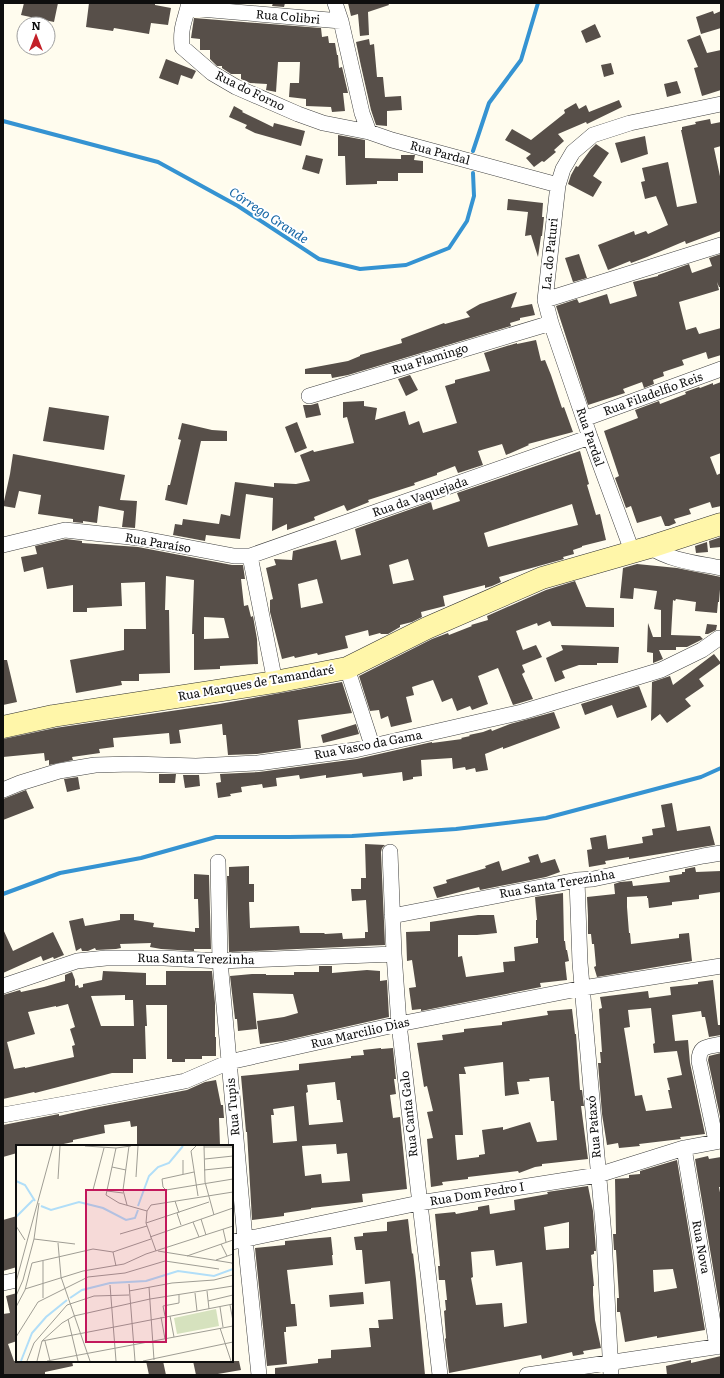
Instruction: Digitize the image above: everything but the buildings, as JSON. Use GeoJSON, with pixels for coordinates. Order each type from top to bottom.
{"type":"FeatureCollection","features":[{"type":"Feature","properties":{"kind":"street"},"geometry":{"type":"LineString","coordinates":[[335,3],[341,21],[362,113],[369,132]]}},
{"type":"Feature","properties":{"kind":"street","name":"Rua Colibri"},"geometry":{"type":"LineString","coordinates":[[188,6],[341,21]]}},
{"type":"Feature","properties":{"kind":"street","name":"Rua do Forno"},"geometry":{"type":"LineString","coordinates":[[188,6],[183,20],[181,35],[182,47],[212,73],[236,87],[298,114],[323,123],[369,132]]}},
{"type":"Feature","properties":{"kind":"street","name":"La. do Paturi"},"geometry":{"type":"LineString","coordinates":[[551,323],[545,300],[558,185],[563,169],[573,152],[593,135],[630,123],[721,104]]}},
{"type":"Feature","properties":{"kind":"street","name":"Rua Pardal"},"geometry":{"type":"LineString","coordinates":[[369,132],[392,140],[558,185]]}},
{"type":"Feature","properties":{"kind":"street"},"geometry":{"type":"LineString","coordinates":[[545,300],[721,245]]}},
{"type":"Feature","properties":{"kind":"street","name":"Rua Pardal"},"geometry":{"type":"LineString","coordinates":[[551,323],[590,437],[641,549]]}},
{"type":"Feature","properties":{"kind":"street","name":"Rua Flamingo"},"geometry":{"type":"LineString","coordinates":[[309,396],[551,323]]}},
{"type":"Feature","properties":{"kind":"street","name":"Rua Filadelfio Reis"},"geometry":{"type":"LineString","coordinates":[[584,420],[721,369]]}},
{"type":"Feature","properties":{"kind":"street","name":"Rua da Vaquejada"},"geometry":{"type":"LineString","coordinates":[[250,556],[590,437]]}},
{"type":"Feature","properties":{"kind":"street","name":"Rua Marques de Tamandaré"},"geometry":{"type":"LineString","coordinates":[[3,727],[53,716],[275,682],[347,668],[427,628],[542,578],[721,524]]}},
{"type":"Feature","properties":{"kind":"street","name":"Rua Paraíso"},"geometry":{"type":"LineString","coordinates":[[3,545],[65,530],[139,538],[227,554],[250,556]]}},
{"type":"Feature","properties":{"kind":"street"},"geometry":{"type":"LineString","coordinates":[[641,549],[721,568]]}},
{"type":"Feature","properties":{"kind":"street"},"geometry":{"type":"LineString","coordinates":[[250,556],[275,682]]}},
{"type":"Feature","properties":{"kind":"street","name":"Rua Vasco da Gama"},"geometry":{"type":"LineString","coordinates":[[3,790],[59,771],[95,765],[132,764],[196,766],[258,762],[355,750],[522,712],[661,670],[702,650],[720,637]]}},
{"type":"Feature","properties":{"kind":"street"},"geometry":{"type":"LineString","coordinates":[[347,668],[372,745]]}},
{"type":"Feature","properties":{"kind":"street","name":"Rua Canta Galo"},"geometry":{"type":"LineString","coordinates":[[390,852],[392,916],[399,1024],[440,1375]]}},
{"type":"Feature","properties":{"kind":"street","name":"Rua Santa Terezinha"},"geometry":{"type":"LineString","coordinates":[[392,916],[721,853]]}},
{"type":"Feature","properties":{"kind":"street","name":"Rua Tupis"},"geometry":{"type":"LineString","coordinates":[[218,862],[220,961],[229,1062],[239,1241],[259,1375]]}},
{"type":"Feature","properties":{"kind":"street","name":"Rua Pataxó"},"geometry":{"type":"LineString","coordinates":[[577,880],[582,988],[604,1236],[611,1369]]}},
{"type":"Feature","properties":{"kind":"street","name":"Rua Santa Terezinha"},"geometry":{"type":"LineString","coordinates":[[3,986],[77,962],[106,958],[164,958],[220,961],[394,954]]}},
{"type":"Feature","properties":{"kind":"street","name":"Rua Marcilio Dias"},"geometry":{"type":"LineString","coordinates":[[3,1115],[185,1081],[229,1062],[399,1024],[582,988],[721,966]]}},
{"type":"Feature","properties":{"kind":"street"},"geometry":{"type":"LineString","coordinates":[[718,1141],[699,1061],[699,1055],[704,1047],[721,1044]]}},
{"type":"Feature","properties":{"kind":"street","name":"Rua Dom Pedro I"},"geometry":{"type":"LineString","coordinates":[[239,1241],[419,1203],[598,1175],[684,1148],[718,1141]]}},
{"type":"Feature","properties":{"kind":"street","name":"Rua Nova"},"geometry":{"type":"LineString","coordinates":[[684,1148],[719,1347]]}},
{"type":"Feature","properties":{"kind":"street"},"geometry":{"type":"LineString","coordinates":[[3,1283],[16,1280]]}},
{"type":"Feature","properties":{"kind":"street"},"geometry":{"type":"LineString","coordinates":[[527,1375],[611,1369],[719,1347]]}},
{"type":"Feature","properties":{"kind":"waterway","name":"Córrego Grande"},"geometry":{"type":"LineString","coordinates":[[473,151],[489,103],[521,60],[538,3]]}},
{"type":"Feature","properties":{"kind":"waterway","name":"Córrego Grande"},"geometry":{"type":"LineString","coordinates":[[3,121],[158,162],[238,206],[319,259],[360,269],[406,265],[449,248],[467,221],[474,196],[473,173]]}},
{"type":"Feature","properties":{"kind":"waterway"},"geometry":{"type":"LineString","coordinates":[[3,894],[60,873],[141,858],[216,837],[352,836],[456,829],[546,818],[701,777],[721,768]]}}]}
